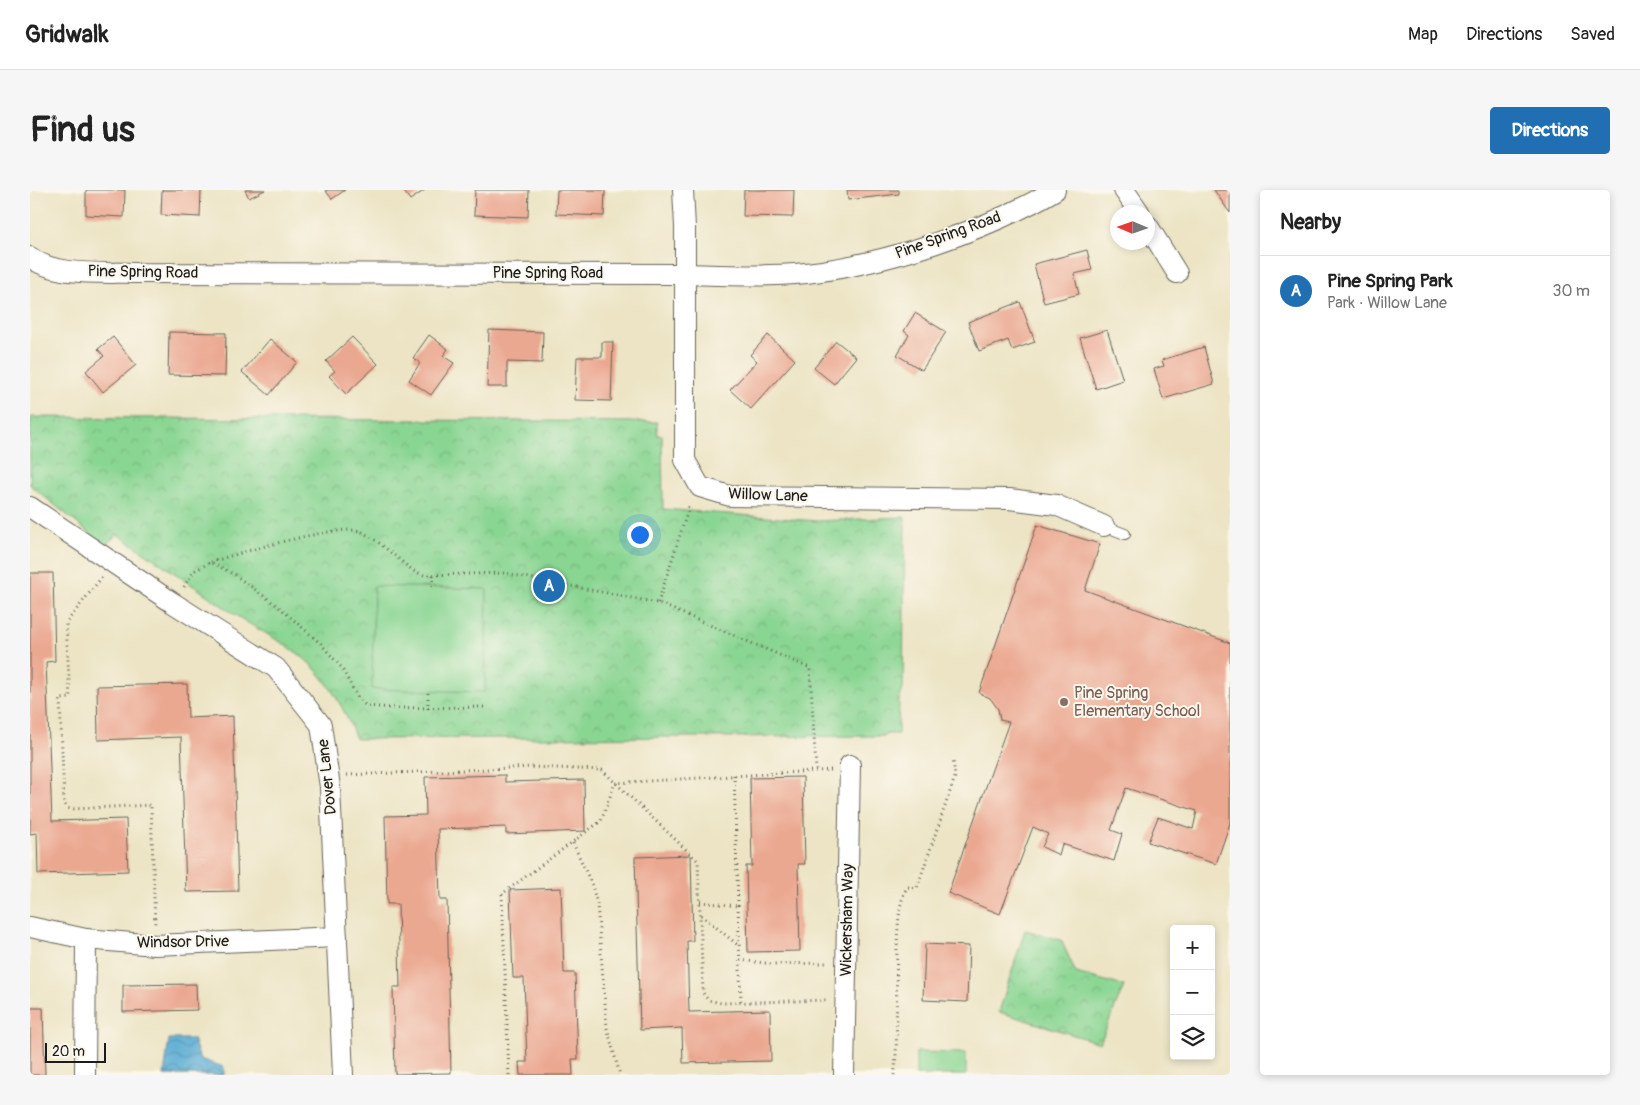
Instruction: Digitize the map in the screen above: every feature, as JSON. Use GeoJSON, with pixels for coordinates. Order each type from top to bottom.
{"type":"FeatureCollection","features":[{"type":"Feature","properties":{"kind":"street"},"geometry":{"type":"LineString","coordinates":[[683,190],[685,227],[686,460],[700,487]]}},
{"type":"Feature","properties":{"kind":"street","name":"Pine Spring Road"},"geometry":{"type":"LineString","coordinates":[[30,257],[37,263],[53,269],[136,273],[752,275],[804,273],[831,270],[882,259],[938,242],[994,220],[1055,190]]}},
{"type":"Feature","properties":{"kind":"street"},"geometry":{"type":"LineString","coordinates":[[1124,190],[1134,205]]}},
{"type":"Feature","properties":{"kind":"street"},"geometry":{"type":"LineString","coordinates":[[1155,237],[1177,273]]}},
{"type":"Feature","properties":{"kind":"street","name":"Willow Lane"},"geometry":{"type":"LineString","coordinates":[[700,487],[730,496],[1009,499],[1056,505],[1104,526]]}},
{"type":"Feature","properties":{"kind":"street","name":"Dover Lane"},"geometry":{"type":"LineString","coordinates":[[30,507],[173,603],[276,668],[321,725],[329,776],[343,1075]]}},
{"type":"Feature","properties":{"kind":"street","name":"Wickersham Way"},"geometry":{"type":"LineString","coordinates":[[844,1075],[850,767]]}},
{"type":"Feature","properties":{"kind":"street","name":"Windsor Drive"},"geometry":{"type":"LineString","coordinates":[[30,927],[86,939],[156,945],[337,937]]}},
{"type":"Feature","properties":{"kind":"street"},"geometry":{"type":"LineString","coordinates":[[85,1075],[86,939]]}},
{"type":"Feature","properties":{"kind":"lane"},"geometry":{"type":"LineString","coordinates":[[1104,526],[1125,534]]}},
{"type":"Feature","properties":{"kind":"path"},"geometry":{"type":"LineString","coordinates":[[658,603],[689,507],[697,498],[700,487]]}},
{"type":"Feature","properties":{"kind":"path"},"geometry":{"type":"LineString","coordinates":[[173,603],[194,571],[211,562],[244,551],[328,532],[347,530],[360,531],[414,572],[424,575],[504,572],[658,603],[810,668],[816,770]]}},
{"type":"Feature","properties":{"kind":"path"},"geometry":{"type":"LineString","coordinates":[[113,562],[66,623],[70,698],[60,699],[64,803],[67,808],[71,809],[150,805],[156,945]]}},
{"type":"Feature","properties":{"kind":"path"},"geometry":{"type":"LineString","coordinates":[[211,562],[235,575],[279,607],[321,644],[341,668],[358,698],[366,706],[428,709],[488,708]]}},
{"type":"Feature","properties":{"kind":"path"},"geometry":{"type":"LineString","coordinates":[[433,575],[433,588]]}},
{"type":"Feature","properties":{"kind":"path"},"geometry":{"type":"LineString","coordinates":[[428,690],[428,709]]}},
{"type":"Feature","properties":{"kind":"path"},"geometry":{"type":"LineString","coordinates":[[894,1075],[896,955],[900,905],[903,891],[908,887],[917,888],[955,777],[953,759]]}},
{"type":"Feature","properties":{"kind":"path"},"geometry":{"type":"LineString","coordinates":[[615,783],[850,767]]}},
{"type":"Feature","properties":{"kind":"path"},"geometry":{"type":"LineString","coordinates":[[329,776],[533,768],[602,770],[698,861],[703,993],[708,1000],[721,1003],[845,1000]]}},
{"type":"Feature","properties":{"kind":"path"},"geometry":{"type":"LineString","coordinates":[[734,775],[741,1002]]}},
{"type":"Feature","properties":{"kind":"path"},"geometry":{"type":"LineString","coordinates":[[509,1075],[502,894],[601,821],[615,783]]}},
{"type":"Feature","properties":{"kind":"path"},"geometry":{"type":"LineString","coordinates":[[573,843],[592,885],[597,904],[607,1028],[620,1075]]}},
{"type":"Feature","properties":{"kind":"path"},"geometry":{"type":"LineString","coordinates":[[700,902],[738,906]]}},
{"type":"Feature","properties":{"kind":"path"},"geometry":{"type":"LineString","coordinates":[[700,914],[740,946]]}},
{"type":"Feature","properties":{"kind":"path"},"geometry":{"type":"LineString","coordinates":[[740,960],[772,964],[846,964]]}},
{"type":"Feature","properties":{"kind":"green space"},"geometry":{"type":"Polygon","coordinates":[[[30,417],[657,422],[657,435],[662,435],[663,509],[817,521],[905,517],[903,689],[899,700],[898,734],[886,734],[885,736],[356,739],[339,702],[323,678],[304,658],[234,614],[117,534],[104,545],[30,485],[30,417]]]}},
{"type":"Feature","properties":{"kind":"green space"},"geometry":{"type":"Polygon","coordinates":[[[374,586],[487,589],[485,692],[372,689],[374,586]]]}},
{"type":"Feature","properties":{"kind":"green space"},"geometry":{"type":"Polygon","coordinates":[[[1025,930],[1061,940],[1076,973],[1124,986],[1100,1043],[999,1012],[1025,930]]]}},
{"type":"Feature","properties":{"kind":"green space"},"geometry":{"type":"Polygon","coordinates":[[[916,1052],[966,1053],[966,1075],[916,1075],[916,1052]]]}},
{"type":"Feature","properties":{"kind":"water"},"geometry":{"type":"Polygon","coordinates":[[[169,1039],[193,1039],[200,1059],[224,1067],[224,1075],[164,1075],[169,1039]]]}},
{"type":"Feature","properties":{"kind":"building"},"geometry":{"type":"Polygon","coordinates":[[[86,190],[125,190],[124,217],[86,215],[86,190]]]}},
{"type":"Feature","properties":{"kind":"building"},"geometry":{"type":"Polygon","coordinates":[[[162,190],[201,190],[200,217],[161,215],[162,190]]]}},
{"type":"Feature","properties":{"kind":"building"},"geometry":{"type":"Polygon","coordinates":[[[245,190],[265,190],[249,198],[245,190]]]}},
{"type":"Feature","properties":{"kind":"building"},"geometry":{"type":"Polygon","coordinates":[[[325,190],[345,190],[332,199],[325,190]]]}},
{"type":"Feature","properties":{"kind":"building"},"geometry":{"type":"Polygon","coordinates":[[[403,190],[425,190],[410,200],[403,190]]]}},
{"type":"Feature","properties":{"kind":"building"},"geometry":{"type":"Polygon","coordinates":[[[475,190],[529,190],[528,217],[474,215],[475,190]]]}},
{"type":"Feature","properties":{"kind":"building"},"geometry":{"type":"Polygon","coordinates":[[[557,190],[605,190],[604,216],[556,214],[557,190]]]}},
{"type":"Feature","properties":{"kind":"building"},"geometry":{"type":"Polygon","coordinates":[[[744,190],[794,190],[793,217],[743,216],[744,190]]]}},
{"type":"Feature","properties":{"kind":"building"},"geometry":{"type":"Polygon","coordinates":[[[847,190],[899,190],[899,194],[848,200],[847,190]]]}},
{"type":"Feature","properties":{"kind":"building"},"geometry":{"type":"Polygon","coordinates":[[[1214,190],[1230,190],[1230,213],[1214,190]]]}},
{"type":"Feature","properties":{"kind":"building"},"geometry":{"type":"Polygon","coordinates":[[[1087,250],[1092,270],[1074,274],[1079,294],[1044,303],[1034,264],[1087,250]]]}},
{"type":"Feature","properties":{"kind":"building"},"geometry":{"type":"Polygon","coordinates":[[[1020,302],[1035,342],[1012,350],[1008,340],[979,351],[968,322],[1020,302]]]}},
{"type":"Feature","properties":{"kind":"building"},"geometry":{"type":"Polygon","coordinates":[[[915,313],[946,332],[922,370],[897,355],[909,335],[904,331],[915,313]]]}},
{"type":"Feature","properties":{"kind":"building"},"geometry":{"type":"Polygon","coordinates":[[[489,330],[543,332],[542,363],[507,362],[507,387],[487,387],[489,330]]]}},
{"type":"Feature","properties":{"kind":"building"},"geometry":{"type":"Polygon","coordinates":[[[1107,330],[1123,380],[1096,389],[1080,338],[1107,330]]]}},
{"type":"Feature","properties":{"kind":"building"},"geometry":{"type":"Polygon","coordinates":[[[169,332],[226,333],[225,376],[168,375],[169,332]]]}},
{"type":"Feature","properties":{"kind":"building"},"geometry":{"type":"Polygon","coordinates":[[[429,335],[448,349],[443,356],[454,363],[431,395],[409,380],[420,363],[413,358],[429,335]]]}},
{"type":"Feature","properties":{"kind":"building"},"geometry":{"type":"Polygon","coordinates":[[[768,335],[795,360],[751,409],[730,390],[757,361],[750,355],[768,335]]]}},
{"type":"Feature","properties":{"kind":"building"},"geometry":{"type":"Polygon","coordinates":[[[113,337],[136,365],[103,392],[86,371],[104,356],[98,349],[113,337]]]}},
{"type":"Feature","properties":{"kind":"building"},"geometry":{"type":"Polygon","coordinates":[[[352,337],[378,364],[346,394],[329,376],[335,371],[326,361],[352,337]]]}},
{"type":"Feature","properties":{"kind":"building"},"geometry":{"type":"Polygon","coordinates":[[[270,339],[297,362],[269,395],[242,372],[270,339]]]}},
{"type":"Feature","properties":{"kind":"building"},"geometry":{"type":"Polygon","coordinates":[[[836,341],[856,357],[834,384],[814,368],[836,341]]]}},
{"type":"Feature","properties":{"kind":"building"},"geometry":{"type":"Polygon","coordinates":[[[602,342],[613,342],[611,401],[575,400],[577,357],[602,357],[602,342]]]}},
{"type":"Feature","properties":{"kind":"building"},"geometry":{"type":"Polygon","coordinates":[[[1204,347],[1214,384],[1163,399],[1154,369],[1164,366],[1162,360],[1204,347]]]}},
{"type":"Feature","properties":{"kind":"building"},"geometry":{"type":"Polygon","coordinates":[[[1037,525],[1100,544],[1085,590],[1230,643],[1230,823],[1216,864],[1148,842],[1158,817],[1193,829],[1197,811],[1126,788],[1111,830],[1122,834],[1114,861],[1062,844],[1059,855],[1042,847],[1048,834],[1033,827],[1000,914],[948,893],[1009,722],[1000,720],[998,709],[990,698],[979,693],[1037,525]]]}},
{"type":"Feature","properties":{"kind":"building"},"geometry":{"type":"Polygon","coordinates":[[[30,573],[53,573],[55,661],[46,662],[52,821],[126,819],[128,871],[38,874],[37,833],[30,834],[30,573]]]}},
{"type":"Feature","properties":{"kind":"building"},"geometry":{"type":"Polygon","coordinates":[[[187,684],[188,718],[233,716],[238,891],[186,892],[181,737],[98,740],[97,686],[187,684]]]}},
{"type":"Feature","properties":{"kind":"building"},"geometry":{"type":"Polygon","coordinates":[[[505,775],[505,782],[584,780],[585,831],[506,834],[506,827],[438,829],[440,900],[447,900],[451,1073],[395,1074],[393,987],[400,987],[398,904],[387,904],[385,816],[426,815],[425,777],[505,775]]]}},
{"type":"Feature","properties":{"kind":"building"},"geometry":{"type":"Polygon","coordinates":[[[803,777],[805,864],[798,864],[800,951],[748,952],[746,866],[752,866],[750,778],[803,777]]]}},
{"type":"Feature","properties":{"kind":"building"},"geometry":{"type":"Polygon","coordinates":[[[691,855],[693,941],[687,941],[689,1012],[770,1010],[771,1061],[683,1063],[682,1028],[640,1030],[635,857],[691,855]]]}},
{"type":"Feature","properties":{"kind":"building"},"geometry":{"type":"Polygon","coordinates":[[[561,888],[564,973],[575,973],[578,1059],[572,1059],[573,1075],[520,1075],[519,1062],[527,1062],[524,978],[513,978],[510,890],[561,888]]]}},
{"type":"Feature","properties":{"kind":"building"},"geometry":{"type":"Polygon","coordinates":[[[925,944],[969,946],[967,1002],[923,1000],[925,944]]]}},
{"type":"Feature","properties":{"kind":"building"},"geometry":{"type":"Polygon","coordinates":[[[196,984],[197,1010],[123,1012],[123,985],[196,984]]]}},
{"type":"Feature","properties":{"kind":"building"},"geometry":{"type":"Polygon","coordinates":[[[30,1008],[43,1008],[45,1075],[30,1075],[30,1008]]]}},
{"type":"Feature","properties":{"kind":"place","name":"Pine Spring Park"},"geometry":{"type":"Point","coordinates":[549,586]}},
{"type":"Feature","properties":{"kind":"place","name":"Pine Spring Elementary School"},"geometry":{"type":"Point","coordinates":[1064,702]}}]}
